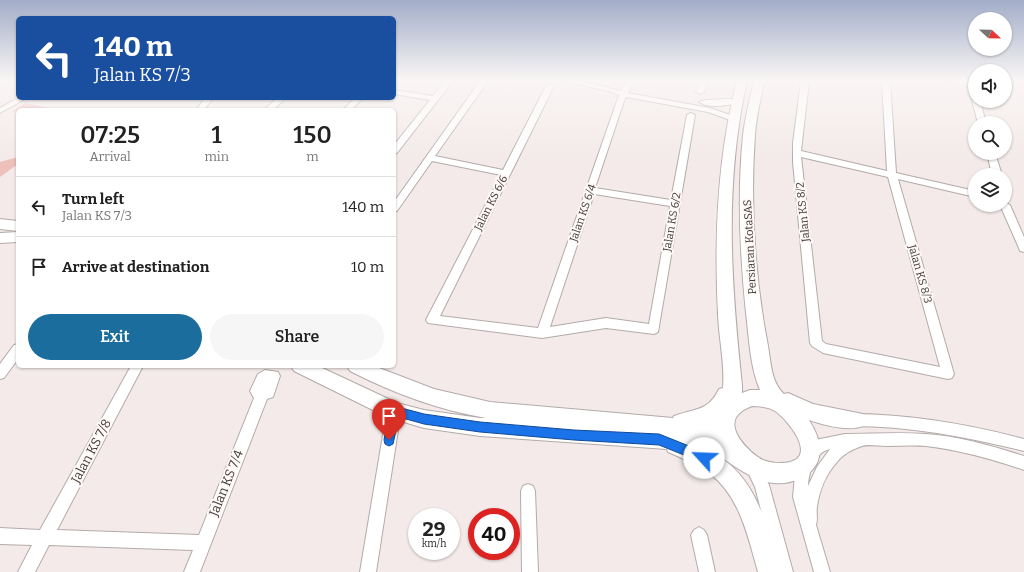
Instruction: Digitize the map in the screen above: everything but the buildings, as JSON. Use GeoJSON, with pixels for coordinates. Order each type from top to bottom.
{"type":"FeatureCollection","features":[{"type":"Feature","properties":{"kind":"street"},"geometry":{"type":"LineString","coordinates":[[396,148],[428,108]]}},
{"type":"Feature","properties":{"kind":"street"},"geometry":{"type":"LineString","coordinates":[[396,206],[465,108]]}},
{"type":"Feature","properties":{"kind":"street","name":"Jalan KS 6/6"},"geometry":{"type":"LineString","coordinates":[[539,108],[432,320],[542,333]]}},
{"type":"Feature","properties":{"kind":"street","name":"Jalan KS 6/4"},"geometry":{"type":"LineString","coordinates":[[542,333],[619,108]]}},
{"type":"Feature","properties":{"kind":"street"},"geometry":{"type":"LineString","coordinates":[[700,108],[710,110],[732,119]]}},
{"type":"Feature","properties":{"kind":"street","name":"Persiaran KotaSAS"},"geometry":{"type":"LineString","coordinates":[[728,412],[733,392],[726,315],[724,248],[726,186],[732,119],[735,108]]}},
{"type":"Feature","properties":{"kind":"street","name":"Persiaran KotaSAS"},"geometry":{"type":"LineString","coordinates":[[754,108],[749,134],[746,205],[750,276],[765,380],[770,391],[784,407]]}},
{"type":"Feature","properties":{"kind":"street","name":"Jalan KS 8/2"},"geometry":{"type":"LineString","coordinates":[[802,108],[797,153],[816,343],[823,348],[948,374]]}},
{"type":"Feature","properties":{"kind":"street","name":"Jalan KS 8/3"},"geometry":{"type":"LineString","coordinates":[[888,108],[892,175],[948,374]]}},
{"type":"Feature","properties":{"kind":"street","name":"Jalan KS 6/2"},"geometry":{"type":"LineString","coordinates":[[542,333],[606,323],[654,328],[691,115]]}},
{"type":"Feature","properties":{"kind":"street"},"geometry":{"type":"LineString","coordinates":[[797,153],[968,192]]}},
{"type":"Feature","properties":{"kind":"street"},"geometry":{"type":"LineString","coordinates":[[430,158],[506,173]]}},
{"type":"Feature","properties":{"kind":"street"},"geometry":{"type":"LineString","coordinates":[[590,190],[676,204]]}},
{"type":"Feature","properties":{"kind":"street"},"geometry":{"type":"LineString","coordinates":[[1008,212],[1024,248]]}},
{"type":"Feature","properties":{"kind":"street"},"geometry":{"type":"LineString","coordinates":[[0,224],[16,226]]}},
{"type":"Feature","properties":{"kind":"street"},"geometry":{"type":"LineString","coordinates":[[0,238],[16,238]]}},
{"type":"Feature","properties":{"kind":"street"},"geometry":{"type":"LineString","coordinates":[[658,432],[708,416],[717,411],[728,389],[729,347]]}},
{"type":"Feature","properties":{"kind":"street"},"geometry":{"type":"LineString","coordinates":[[0,374],[16,352]]}},
{"type":"Feature","properties":{"kind":"street"},"geometry":{"type":"LineString","coordinates":[[761,358],[774,386],[787,400],[808,412],[821,416],[856,420],[920,423],[956,428],[1024,445]]}},
{"type":"Feature","properties":{"kind":"street","name":"Jalan KS 7/8"},"geometry":{"type":"LineString","coordinates":[[26,572],[136,368]]}},
{"type":"Feature","properties":{"kind":"street"},"geometry":{"type":"LineString","coordinates":[[304,368],[394,411],[440,422],[480,427],[574,435],[711,429],[715,428],[720,423],[728,412]]}},
{"type":"Feature","properties":{"kind":"street"},"geometry":{"type":"LineString","coordinates":[[361,368],[409,388],[472,407],[658,432],[715,444],[726,449],[749,464]]}},
{"type":"Feature","properties":{"kind":"street","name":"Jalan KS 7/4"},"geometry":{"type":"LineString","coordinates":[[192,572],[202,543],[262,394],[268,393],[275,378],[272,370]]}},
{"type":"Feature","properties":{"kind":"street","name":"Persiaran KotaSAS"},"geometry":{"type":"LineString","coordinates":[[785,572],[758,476],[749,464],[734,450],[728,440],[725,429],[725,418],[732,406],[740,401],[750,398],[761,398],[773,401],[792,412],[802,423],[808,436],[810,448],[802,475],[800,497],[822,572]]}},
{"type":"Feature","properties":{"kind":"street"},"geometry":{"type":"LineString","coordinates":[[784,407],[799,415],[819,421],[856,420]]}},
{"type":"Feature","properties":{"kind":"street"},"geometry":{"type":"LineString","coordinates":[[368,572],[394,411]]}},
{"type":"Feature","properties":{"kind":"street"},"geometry":{"type":"LineString","coordinates":[[658,432],[723,470],[738,486],[749,506],[770,572]]}},
{"type":"Feature","properties":{"kind":"street"},"geometry":{"type":"LineString","coordinates":[[812,537],[809,506],[813,491],[821,472],[843,447],[864,440]]}},
{"type":"Feature","properties":{"kind":"street"},"geometry":{"type":"LineString","coordinates":[[808,458],[820,445],[832,442],[864,440],[925,440],[952,444],[1000,455],[1024,463]]}},
{"type":"Feature","properties":{"kind":"street","name":"Persiaran KotaSAS"},"geometry":{"type":"LineString","coordinates":[[749,464],[763,471],[778,474],[791,472],[802,466],[808,458]]}},
{"type":"Feature","properties":{"kind":"street"},"geometry":{"type":"LineString","coordinates":[[528,491],[530,572]]}},
{"type":"Feature","properties":{"kind":"street"},"geometry":{"type":"LineString","coordinates":[[699,535],[707,572]]}},
{"type":"Feature","properties":{"kind":"street"},"geometry":{"type":"LineString","coordinates":[[0,536],[202,543]]}},
{"type":"Feature","properties":{"kind":"shaded area"},"geometry":{"type":"Polygon","coordinates":[[[16,158],[16,165],[0,177],[0,162],[16,158]]]}},
{"type":"Feature","properties":{"kind":"route"},"geometry":{"type":"LineString","coordinates":[[389,440],[394,411],[424,419],[480,427],[659,440],[685,448],[704,458]]}}]}
